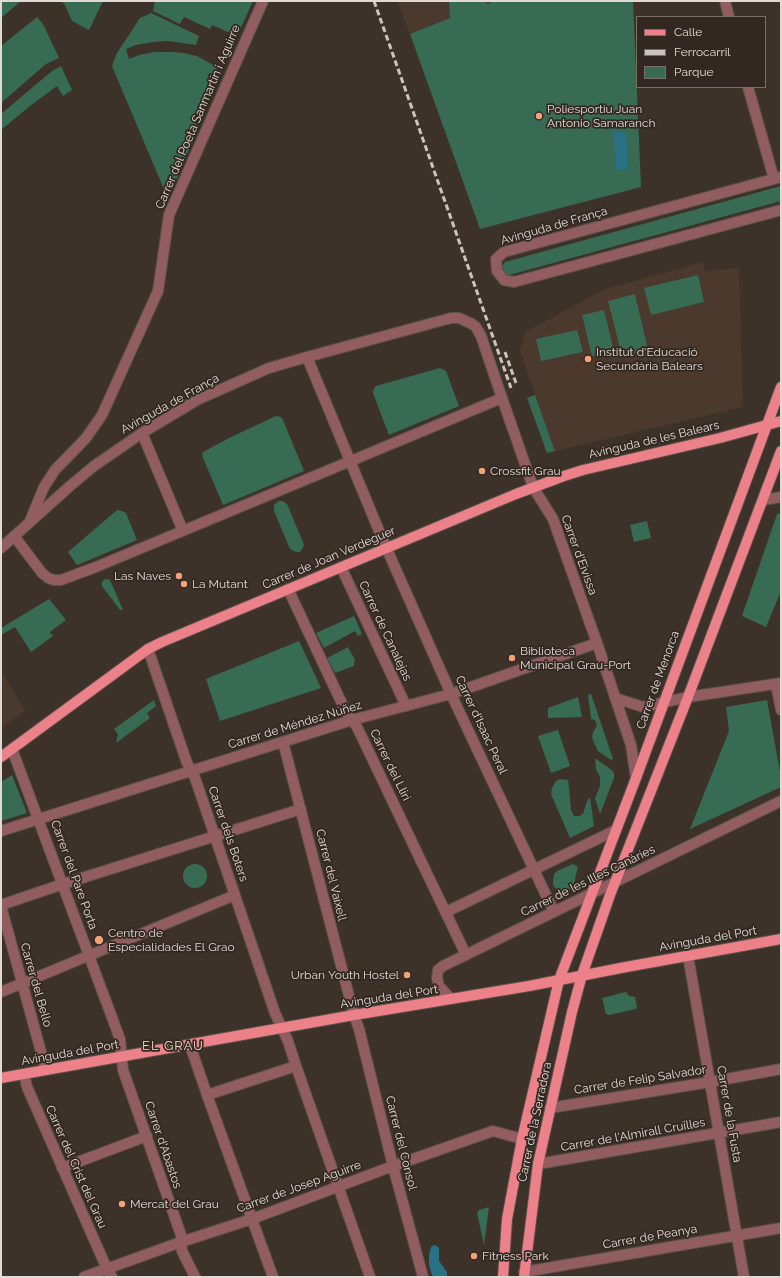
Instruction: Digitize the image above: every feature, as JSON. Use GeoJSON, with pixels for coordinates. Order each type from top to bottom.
{"type":"FeatureCollection","features":[{"type":"Feature","properties":{"kind":"main road","name":"Carrer de Menorca"},"geometry":{"type":"LineString","coordinates":[[559,980],[636,778],[781,387]]}},
{"type":"Feature","properties":{"kind":"main road","name":"Avinguda de les Balears"},"geometry":{"type":"LineString","coordinates":[[533,487],[583,470],[720,438],[767,424],[781,422]]}},
{"type":"Feature","properties":{"kind":"main road"},"geometry":{"type":"LineString","coordinates":[[582,975],[596,932],[781,451]]}},
{"type":"Feature","properties":{"kind":"main road","name":"Carrer de Joan Verdeguer"},"geometry":{"type":"LineString","coordinates":[[1,757],[148,649],[533,487]]}},
{"type":"Feature","properties":{"kind":"main road","name":"Avinguda del Port"},"geometry":{"type":"LineString","coordinates":[[1,1078],[559,980],[781,939]]}},
{"type":"Feature","properties":{"kind":"main road","name":"Carrer de la Serradora"},"geometry":{"type":"LineString","coordinates":[[524,1274],[538,1164],[572,1012],[582,975]]}},
{"type":"Feature","properties":{"kind":"main road","name":"Carrer de la Serradora"},"geometry":{"type":"LineString","coordinates":[[503,1277],[507,1219],[522,1139],[559,980]]}},
{"type":"Feature","properties":{"kind":"street","name":"Carrer del Poeta Sanmartín i Aguirre"},"geometry":{"type":"LineString","coordinates":[[30,522],[44,487],[55,470],[86,438],[102,415],[158,291],[169,216],[263,1]]}},
{"type":"Feature","properties":{"kind":"street"},"geometry":{"type":"LineString","coordinates":[[725,1],[729,16]]}},
{"type":"Feature","properties":{"kind":"street"},"geometry":{"type":"LineString","coordinates":[[748,88],[777,178]]}},
{"type":"Feature","properties":{"kind":"street","name":"Avinguda de França"},"geometry":{"type":"LineString","coordinates":[[777,178],[504,252],[496,259],[497,271],[504,280],[514,282],[781,210]]}},
{"type":"Feature","properties":{"kind":"street","name":"Avinguda de França"},"geometry":{"type":"LineString","coordinates":[[1,548],[94,466],[142,433],[197,400],[269,368],[451,318]]}},
{"type":"Feature","properties":{"kind":"street","name":"Carrer d'Eivissa"},"geometry":{"type":"LineString","coordinates":[[451,318],[459,318],[472,324],[476,327],[481,336],[533,487],[553,518],[597,643],[631,745],[636,778]]}},
{"type":"Feature","properties":{"kind":"street","name":"Carrer d'Isaac Peral"},"geometry":{"type":"LineString","coordinates":[[307,357],[387,548],[451,694],[554,912]]}},
{"type":"Feature","properties":{"kind":"street"},"geometry":{"type":"LineString","coordinates":[[14,536],[42,573],[48,578],[61,580],[96,567],[502,398]]}},
{"type":"Feature","properties":{"kind":"street"},"geometry":{"type":"LineString","coordinates":[[142,433],[183,531]]}},
{"type":"Feature","properties":{"kind":"street"},"geometry":{"type":"LineString","coordinates":[[763,500],[781,496]]}},
{"type":"Feature","properties":{"kind":"street","name":"Carrer de Canalejas"},"geometry":{"type":"LineString","coordinates":[[341,567],[406,706]]}},
{"type":"Feature","properties":{"kind":"street","name":"Carrer del Lliri"},"geometry":{"type":"LineString","coordinates":[[288,589],[346,712],[358,728],[466,954]]}},
{"type":"Feature","properties":{"kind":"street","name":"Carrer de Méndez Núñez"},"geometry":{"type":"LineString","coordinates":[[1,831],[40,820],[352,720],[451,694],[597,643]]}},
{"type":"Feature","properties":{"kind":"street","name":"Carrer dels Boters"},"geometry":{"type":"LineString","coordinates":[[148,649],[187,763],[195,778],[275,1013],[288,1041],[370,1277]]}},
{"type":"Feature","properties":{"kind":"street"},"geometry":{"type":"LineString","coordinates":[[615,698],[644,707],[663,704],[688,696],[779,683],[781,710]]}},
{"type":"Feature","properties":{"kind":"street","name":"Carrer del Vaixell"},"geometry":{"type":"LineString","coordinates":[[283,742],[354,1015]]}},
{"type":"Feature","properties":{"kind":"street","name":"Carrer del Pare Porta"},"geometry":{"type":"LineString","coordinates":[[12,749],[40,820],[120,1039],[121,1056]]}},
{"type":"Feature","properties":{"kind":"street","name":"Carrer de les Illes Canàries"},"geometry":{"type":"LineString","coordinates":[[451,999],[439,986],[437,978],[438,970],[443,966],[781,801]]}},
{"type":"Feature","properties":{"kind":"street"},"geometry":{"type":"LineString","coordinates":[[1,905],[301,809]]}},
{"type":"Feature","properties":{"kind":"street"},"geometry":{"type":"LineString","coordinates":[[446,912],[616,830]]}},
{"type":"Feature","properties":{"kind":"street"},"geometry":{"type":"LineString","coordinates":[[1,992],[235,894]]}},
{"type":"Feature","properties":{"kind":"street","name":"Carrer del Bello"},"geometry":{"type":"LineString","coordinates":[[1,905],[46,1070]]}},
{"type":"Feature","properties":{"kind":"street","name":"Carrer de la Fusta"},"geometry":{"type":"LineString","coordinates":[[688,956],[744,1277]]}},
{"type":"Feature","properties":{"kind":"street","name":"Carrer del Consol"},"geometry":{"type":"LineString","coordinates":[[354,1015],[359,1029],[393,1166],[423,1277]]}},
{"type":"Feature","properties":{"kind":"street"},"geometry":{"type":"LineString","coordinates":[[190,1045],[273,1277]]}},
{"type":"Feature","properties":{"kind":"street","name":"Carrer d'Abastos"},"geometry":{"type":"LineString","coordinates":[[121,1056],[124,1070],[146,1136],[181,1234],[182,1251],[194,1277]]}},
{"type":"Feature","properties":{"kind":"street"},"geometry":{"type":"LineString","coordinates":[[207,1095],[296,1066]]}},
{"type":"Feature","properties":{"kind":"street","name":"Carrer de Felip Salvador"},"geometry":{"type":"LineString","coordinates":[[550,1108],[781,1069]]}},
{"type":"Feature","properties":{"kind":"street","name":"Carrer del Crist del Grau"},"geometry":{"type":"LineString","coordinates":[[24,1074],[27,1086],[62,1168],[110,1273]]}},
{"type":"Feature","properties":{"kind":"street","name":"Carrer de l'Almirall Cruïlles"},"geometry":{"type":"LineString","coordinates":[[538,1164],[781,1122]]}},
{"type":"Feature","properties":{"kind":"street","name":"Carrer de Josep Aguirre"},"geometry":{"type":"LineString","coordinates":[[84,1277],[110,1273],[181,1242],[252,1219],[393,1166],[493,1131],[522,1139]]}},
{"type":"Feature","properties":{"kind":"street"},"geometry":{"type":"LineString","coordinates":[[62,1168],[146,1136]]}},
{"type":"Feature","properties":{"kind":"street","name":"Carrer de Peanya"},"geometry":{"type":"LineString","coordinates":[[524,1274],[781,1228]]}},
{"type":"Feature","properties":{"kind":"shaded area"},"geometry":{"type":"Polygon","coordinates":[[[397,1],[494,1],[410,34],[397,1]]]}},
{"type":"Feature","properties":{"kind":"shaded area"},"geometry":{"type":"Polygon","coordinates":[[[703,262],[704,271],[739,268],[743,407],[555,451],[520,351],[525,332],[605,289],[703,262]]]}},
{"type":"Feature","properties":{"kind":"shaded area"},"geometry":{"type":"Polygon","coordinates":[[[1,671],[25,711],[1,728],[1,671]]]}},
{"type":"Feature","properties":{"kind":"green space"},"geometry":{"type":"Polygon","coordinates":[[[1,1],[21,1],[1,18],[1,1]]]}},
{"type":"Feature","properties":{"kind":"green space"},"geometry":{"type":"Polygon","coordinates":[[[61,1],[103,1],[89,30],[72,21],[65,5],[61,1]]]}},
{"type":"Feature","properties":{"kind":"green space"},"geometry":{"type":"Polygon","coordinates":[[[155,1],[253,1],[237,36],[212,25],[210,29],[184,17],[180,24],[153,11],[155,1]]]}},
{"type":"Feature","properties":{"kind":"green space","name":"Poliesportiu Juan Antonio Samaranch"},"geometry":{"type":"Polygon","coordinates":[[[449,1],[486,1],[487,4],[494,1],[633,1],[641,187],[480,229],[410,34],[450,18],[449,1]]]}},
{"type":"Feature","properties":{"kind":"green space"},"geometry":{"type":"Polygon","coordinates":[[[151,13],[199,36],[196,45],[168,41],[136,45],[126,49],[129,59],[139,55],[155,52],[184,53],[197,56],[217,67],[195,136],[168,199],[112,66],[117,53],[140,18],[151,13]]]}},
{"type":"Feature","properties":{"kind":"green space"},"geometry":{"type":"Polygon","coordinates":[[[37,17],[43,24],[59,58],[46,64],[1,103],[1,46],[37,17]]]}},
{"type":"Feature","properties":{"kind":"green space"},"geometry":{"type":"Polygon","coordinates":[[[61,66],[72,90],[63,96],[57,86],[1,130],[1,114],[52,71],[61,66]]]}},
{"type":"Feature","properties":{"kind":"green space"},"geometry":{"type":"Polygon","coordinates":[[[781,186],[781,201],[509,275],[505,274],[501,270],[505,262],[781,186]]]}},
{"type":"Feature","properties":{"kind":"green space"},"geometry":{"type":"Polygon","coordinates":[[[698,275],[704,302],[651,315],[644,288],[698,275]]]}},
{"type":"Feature","properties":{"kind":"green space"},"geometry":{"type":"Polygon","coordinates":[[[635,294],[648,350],[622,356],[608,301],[635,294]]]}},
{"type":"Feature","properties":{"kind":"green space"},"geometry":{"type":"Polygon","coordinates":[[[604,310],[614,351],[592,356],[582,315],[604,310]]]}},
{"type":"Feature","properties":{"kind":"green space"},"geometry":{"type":"Polygon","coordinates":[[[577,330],[583,352],[541,361],[536,339],[577,330]]]}},
{"type":"Feature","properties":{"kind":"green space"},"geometry":{"type":"Polygon","coordinates":[[[440,368],[446,371],[459,406],[389,435],[373,393],[374,388],[376,386],[440,368]]]}},
{"type":"Feature","properties":{"kind":"green space"},"geometry":{"type":"Polygon","coordinates":[[[535,395],[555,451],[547,453],[527,398],[535,395]]]}},
{"type":"Feature","properties":{"kind":"green space"},"geometry":{"type":"Polygon","coordinates":[[[276,416],[281,417],[283,420],[304,471],[223,505],[203,458],[203,452],[276,416]]]}},
{"type":"Feature","properties":{"kind":"green space"},"geometry":{"type":"Polygon","coordinates":[[[279,501],[283,501],[287,504],[303,542],[304,546],[300,552],[290,549],[274,511],[274,505],[279,501]]]}},
{"type":"Feature","properties":{"kind":"green space"},"geometry":{"type":"Polygon","coordinates":[[[117,510],[126,513],[137,540],[77,565],[68,552],[117,510]]]}},
{"type":"Feature","properties":{"kind":"green space"},"geometry":{"type":"Polygon","coordinates":[[[781,513],[781,591],[766,627],[742,616],[777,514],[781,513]]]}},
{"type":"Feature","properties":{"kind":"green space"},"geometry":{"type":"Polygon","coordinates":[[[647,521],[651,538],[634,542],[630,525],[647,521]]]}},
{"type":"Feature","properties":{"kind":"green space"},"geometry":{"type":"Polygon","coordinates":[[[105,579],[110,580],[123,610],[120,610],[102,586],[102,582],[105,579]]]}},
{"type":"Feature","properties":{"kind":"green space"},"geometry":{"type":"Polygon","coordinates":[[[49,599],[66,620],[50,632],[53,636],[31,652],[15,627],[1,635],[1,628],[49,599]]]}},
{"type":"Feature","properties":{"kind":"green space"},"geometry":{"type":"Polygon","coordinates":[[[354,616],[362,634],[358,636],[355,631],[324,648],[316,633],[354,616]]]}},
{"type":"Feature","properties":{"kind":"green space"},"geometry":{"type":"Polygon","coordinates":[[[299,641],[321,688],[220,721],[206,679],[299,641]]]}},
{"type":"Feature","properties":{"kind":"green space"},"geometry":{"type":"Polygon","coordinates":[[[348,647],[355,660],[354,666],[335,673],[327,658],[348,647]]]}},
{"type":"Feature","properties":{"kind":"green space"},"geometry":{"type":"Polygon","coordinates":[[[591,694],[613,759],[611,760],[598,751],[592,738],[593,732],[597,726],[595,720],[591,719],[588,695],[591,694]]]}},
{"type":"Feature","properties":{"kind":"green space"},"geometry":{"type":"Polygon","coordinates":[[[578,697],[582,717],[548,718],[548,708],[578,697]]]}},
{"type":"Feature","properties":{"kind":"green space"},"geometry":{"type":"Polygon","coordinates":[[[154,700],[156,706],[147,713],[150,718],[116,743],[118,734],[114,729],[154,700]]]}},
{"type":"Feature","properties":{"kind":"green space"},"geometry":{"type":"Polygon","coordinates":[[[767,700],[781,777],[781,787],[690,829],[729,731],[726,707],[767,700]]]}},
{"type":"Feature","properties":{"kind":"green space"},"geometry":{"type":"Polygon","coordinates":[[[558,730],[570,766],[551,773],[538,736],[558,730]]]}},
{"type":"Feature","properties":{"kind":"green space"},"geometry":{"type":"Polygon","coordinates":[[[595,758],[613,771],[614,774],[614,778],[600,814],[595,798],[600,786],[600,777],[596,769],[595,758]]]}},
{"type":"Feature","properties":{"kind":"green space"},"geometry":{"type":"Polygon","coordinates":[[[12,775],[27,813],[1,821],[1,782],[12,775]]]}},
{"type":"Feature","properties":{"kind":"green space"},"geometry":{"type":"Polygon","coordinates":[[[560,779],[568,780],[571,810],[574,816],[583,814],[587,801],[590,797],[594,826],[570,838],[551,794],[552,788],[556,781],[560,779]]]}},
{"type":"Feature","properties":{"kind":"green space"},"geometry":{"type":"Polygon","coordinates":[[[195,864],[200,865],[206,871],[206,881],[200,887],[195,888],[190,887],[184,881],[183,876],[184,871],[190,865],[195,864]]]}},
{"type":"Feature","properties":{"kind":"green space"},"geometry":{"type":"Polygon","coordinates":[[[573,864],[578,867],[573,887],[567,892],[562,893],[553,885],[554,874],[557,871],[573,864]]]}},
{"type":"Feature","properties":{"kind":"green space"},"geometry":{"type":"Polygon","coordinates":[[[626,992],[629,996],[635,997],[636,1009],[609,1015],[606,1014],[602,998],[626,992]]]}},
{"type":"Feature","properties":{"kind":"green space"},"geometry":{"type":"Polygon","coordinates":[[[489,1207],[484,1245],[477,1213],[479,1210],[489,1207]]]}},
{"type":"Feature","properties":{"kind":"water"},"geometry":{"type":"Polygon","coordinates":[[[614,132],[626,132],[628,169],[616,169],[614,132]]]}},
{"type":"Feature","properties":{"kind":"water"},"geometry":{"type":"Polygon","coordinates":[[[434,1245],[439,1248],[439,1261],[447,1272],[447,1277],[433,1277],[429,1264],[429,1255],[431,1247],[434,1245]]]}},
{"type":"Feature","properties":{"kind":"railway"},"geometry":{"type":"LineString","coordinates":[[374,1],[511,388]]}},
{"type":"Feature","properties":{"kind":"railway"},"geometry":{"type":"LineString","coordinates":[[505,352],[517,386]]}},
{"type":"Feature","properties":{"kind":"place","name":"Poliesportiu Juan Antonio Samaranch"},"geometry":{"type":"Point","coordinates":[539,116]}},
{"type":"Feature","properties":{"kind":"place","name":"Institut d'Educació Secundària Balears"},"geometry":{"type":"Point","coordinates":[588,359]}},
{"type":"Feature","properties":{"kind":"place","name":"Crossfit Grau"},"geometry":{"type":"Point","coordinates":[482,471]}},
{"type":"Feature","properties":{"kind":"place","name":"Las Naves"},"geometry":{"type":"Point","coordinates":[179,576]}},
{"type":"Feature","properties":{"kind":"place","name":"La Mutant"},"geometry":{"type":"Point","coordinates":[184,584]}},
{"type":"Feature","properties":{"kind":"place","name":"Biblioteca Municipal Grau-Port"},"geometry":{"type":"Point","coordinates":[512,658]}},
{"type":"Feature","properties":{"kind":"place","name":"Centro de Especialidades El Grao"},"geometry":{"type":"Point","coordinates":[99,940]}},
{"type":"Feature","properties":{"kind":"place","name":"Urban Youth Hostel"},"geometry":{"type":"Point","coordinates":[407,975]}},
{"type":"Feature","properties":{"kind":"place","name":"Mercat del Grau"},"geometry":{"type":"Point","coordinates":[122,1204]}},
{"type":"Feature","properties":{"kind":"place","name":"Fitness Park"},"geometry":{"type":"Point","coordinates":[474,1256]}},
{"type":"Feature","properties":{"kind":"district","name":"EL GRAU"},"geometry":{"type":"Point","coordinates":[173,1046]}}]}
